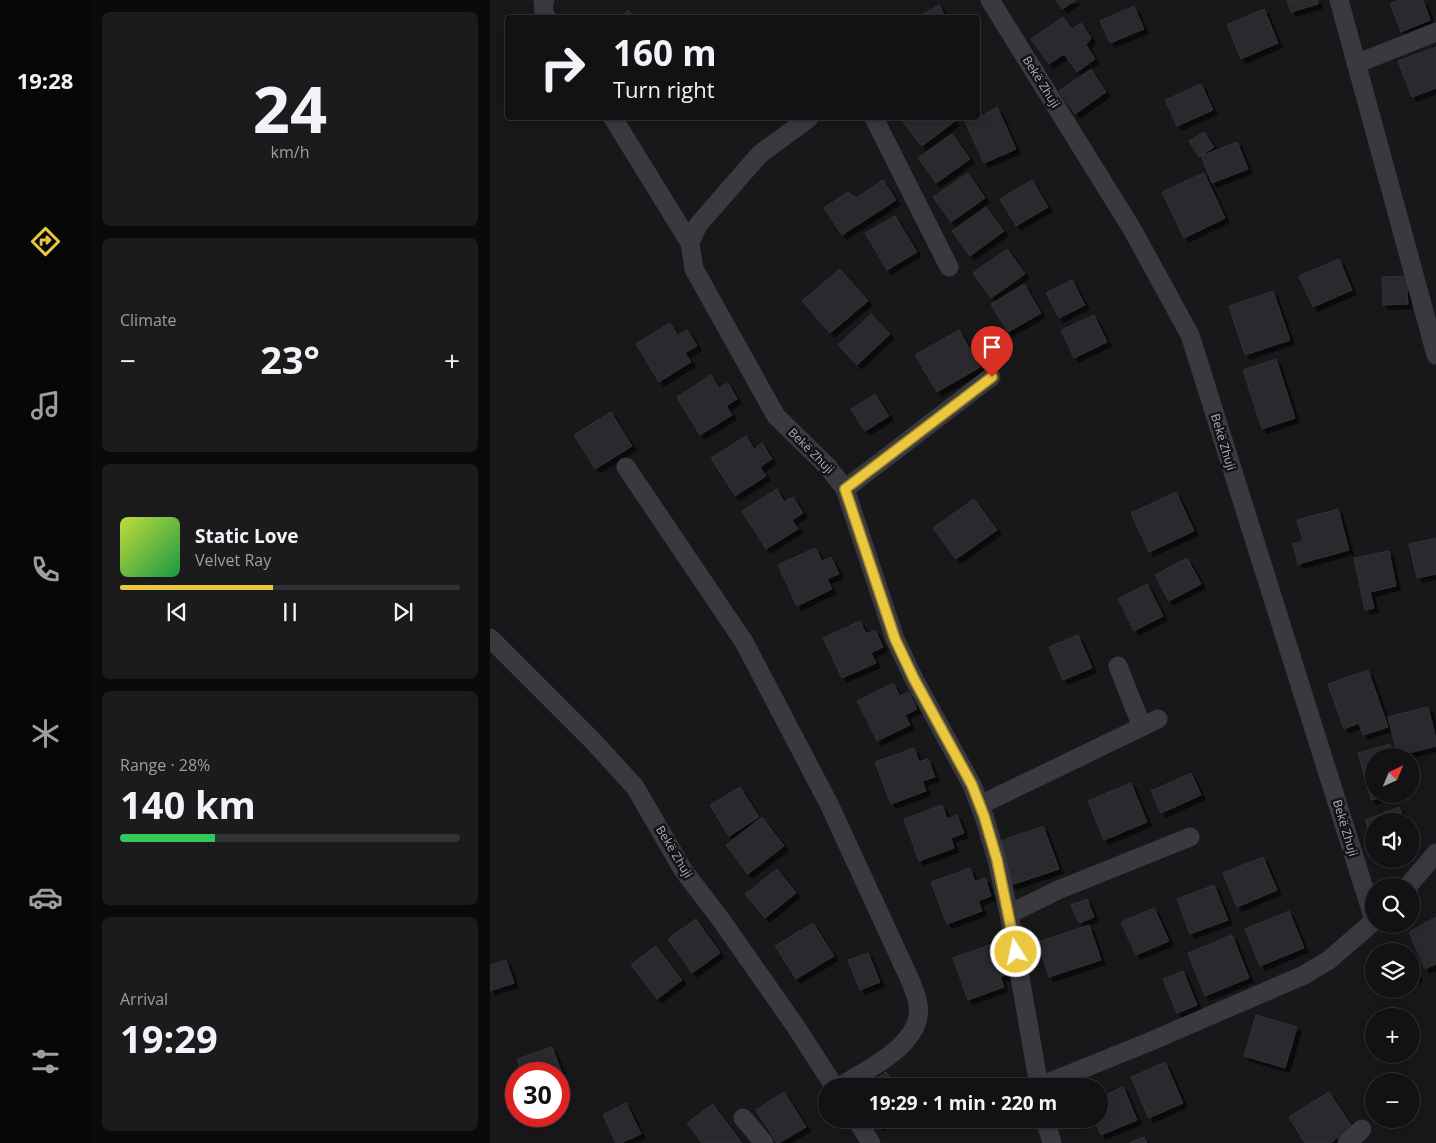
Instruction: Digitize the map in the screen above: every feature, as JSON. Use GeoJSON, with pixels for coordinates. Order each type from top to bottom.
{"type":"FeatureCollection","features":[{"type":"Feature","properties":{"kind":"street"},"geometry":{"type":"LineString","coordinates":[[545,0],[543,2],[545,15]]}},
{"type":"Feature","properties":{"kind":"street","name":"Bekë Zhuji"},"geometry":{"type":"LineString","coordinates":[[990,0],[1132,229],[1190,336],[1365,892]]}},
{"type":"Feature","properties":{"kind":"street"},"geometry":{"type":"LineString","coordinates":[[1339,0],[1436,355]]}},
{"type":"Feature","properties":{"kind":"street"},"geometry":{"type":"LineString","coordinates":[[1356,64],[1436,32]]}},
{"type":"Feature","properties":{"kind":"street"},"geometry":{"type":"LineString","coordinates":[[614,120],[690,244]]}},
{"type":"Feature","properties":{"kind":"street"},"geometry":{"type":"LineString","coordinates":[[690,244],[698,225],[760,154],[806,120]]}},
{"type":"Feature","properties":{"kind":"street"},"geometry":{"type":"LineString","coordinates":[[875,120],[948,267]]}},
{"type":"Feature","properties":{"kind":"street","name":"Bekë Zhuji"},"geometry":{"type":"LineString","coordinates":[[690,244],[694,270],[776,416],[828,467],[845,489],[895,639],[914,679],[972,785],[997,860],[1009,914],[1038,1078]]}},
{"type":"Feature","properties":{"kind":"street"},"geometry":{"type":"LineString","coordinates":[[845,489],[992,377]]}},
{"type":"Feature","properties":{"kind":"street"},"geometry":{"type":"LineString","coordinates":[[626,466],[744,642],[830,804],[911,982],[919,1005],[912,1035],[891,1055],[854,1078]]}},
{"type":"Feature","properties":{"kind":"street","name":"Bekë Zhuji"},"geometry":{"type":"LineString","coordinates":[[490,638],[593,741],[635,787],[683,870],[730,932],[829,1078]]}},
{"type":"Feature","properties":{"kind":"street"},"geometry":{"type":"LineString","coordinates":[[980,805],[1150,723],[1118,666]]}},
{"type":"Feature","properties":{"kind":"street"},"geometry":{"type":"LineString","coordinates":[[1009,914],[1058,890],[1190,837]]}},
{"type":"Feature","properties":{"kind":"street"},"geometry":{"type":"LineString","coordinates":[[1415,878],[1436,853]]}},
{"type":"Feature","properties":{"kind":"street","name":"Bekë Zhuji"},"geometry":{"type":"LineString","coordinates":[[1059,1078],[1149,1042],[1304,975],[1329,960],[1365,929]]}},
{"type":"Feature","properties":{"kind":"street"},"geometry":{"type":"LineString","coordinates":[[743,1118],[764,1143]]}},
{"type":"Feature","properties":{"kind":"street"},"geometry":{"type":"LineString","coordinates":[[862,1128],[871,1143]]}},
{"type":"Feature","properties":{"kind":"street"},"geometry":{"type":"LineString","coordinates":[[1048,1128],[1052,1143]]}},
{"type":"Feature","properties":{"kind":"street"},"geometry":{"type":"LineString","coordinates":[[1347,1143],[1362,1129]]}},
{"type":"Feature","properties":{"kind":"building"},"geometry":{"type":"Polygon","coordinates":[[[1056,0],[1076,0],[1062,9],[1056,0]]]}},
{"type":"Feature","properties":{"kind":"building"},"geometry":{"type":"Polygon","coordinates":[[[1287,0],[1317,0],[1318,4],[1291,12],[1287,0]]]}},
{"type":"Feature","properties":{"kind":"building"},"geometry":{"type":"Polygon","coordinates":[[[1399,0],[1423,0],[1430,20],[1401,32],[1390,4],[1399,0]]]}},
{"type":"Feature","properties":{"kind":"building"},"geometry":{"type":"Polygon","coordinates":[[[939,5],[944,15],[921,15],[939,5]]]}},
{"type":"Feature","properties":{"kind":"building"},"geometry":{"type":"Polygon","coordinates":[[[1134,6],[1144,29],[1110,43],[1100,21],[1134,6]]]}},
{"type":"Feature","properties":{"kind":"building"},"geometry":{"type":"Polygon","coordinates":[[[1264,9],[1278,43],[1241,59],[1227,25],[1264,9]]]}},
{"type":"Feature","properties":{"kind":"building"},"geometry":{"type":"Polygon","coordinates":[[[628,10],[632,15],[623,15],[628,10]]]}},
{"type":"Feature","properties":{"kind":"building"},"geometry":{"type":"Polygon","coordinates":[[[1063,17],[1072,29],[1081,23],[1091,38],[1086,45],[1095,59],[1077,72],[1064,54],[1049,64],[1031,39],[1063,17]]]}},
{"type":"Feature","properties":{"kind":"building"},"geometry":{"type":"Polygon","coordinates":[[[1436,47],[1436,88],[1412,97],[1398,61],[1436,47]]]}},
{"type":"Feature","properties":{"kind":"building"},"geometry":{"type":"Polygon","coordinates":[[[1091,69],[1106,92],[1075,114],[1059,91],[1091,69]]]}},
{"type":"Feature","properties":{"kind":"building"},"geometry":{"type":"Polygon","coordinates":[[[1201,84],[1213,110],[1177,126],[1165,100],[1201,84]]]}},
{"type":"Feature","properties":{"kind":"building"},"geometry":{"type":"Polygon","coordinates":[[[997,107],[1016,149],[984,163],[965,122],[980,120],[980,117],[997,107]]]}},
{"type":"Feature","properties":{"kind":"building"},"geometry":{"type":"Polygon","coordinates":[[[906,120],[955,121],[922,146],[903,122],[906,120]]]}},
{"type":"Feature","properties":{"kind":"building"},"geometry":{"type":"Polygon","coordinates":[[[1204,132],[1214,147],[1199,157],[1189,141],[1204,132]]]}},
{"type":"Feature","properties":{"kind":"building"},"geometry":{"type":"Polygon","coordinates":[[[952,134],[970,159],[936,183],[918,158],[952,134]]]}},
{"type":"Feature","properties":{"kind":"building"},"geometry":{"type":"Polygon","coordinates":[[[1237,142],[1248,169],[1212,183],[1201,156],[1237,142]]]}},
{"type":"Feature","properties":{"kind":"building"},"geometry":{"type":"Polygon","coordinates":[[[968,173],[985,198],[951,222],[933,197],[968,173]]]}},
{"type":"Feature","properties":{"kind":"building"},"geometry":{"type":"Polygon","coordinates":[[[1204,173],[1225,218],[1184,238],[1162,192],[1204,173]]]}},
{"type":"Feature","properties":{"kind":"building"},"geometry":{"type":"Polygon","coordinates":[[[883,180],[896,200],[842,235],[824,208],[848,192],[856,198],[883,180]]]}},
{"type":"Feature","properties":{"kind":"building"},"geometry":{"type":"Polygon","coordinates":[[[1032,180],[1048,207],[1016,226],[1000,199],[1032,180]]]}},
{"type":"Feature","properties":{"kind":"building"},"geometry":{"type":"Polygon","coordinates":[[[986,207],[1004,231],[970,256],[952,231],[986,207]]]}},
{"type":"Feature","properties":{"kind":"building"},"geometry":{"type":"Polygon","coordinates":[[[895,216],[917,252],[887,270],[865,233],[895,216]]]}},
{"type":"Feature","properties":{"kind":"building"},"geometry":{"type":"Polygon","coordinates":[[[1007,249],[1025,274],[991,298],[973,273],[1007,249]]]}},
{"type":"Feature","properties":{"kind":"building"},"geometry":{"type":"Polygon","coordinates":[[[1339,259],[1352,290],[1313,307],[1299,276],[1339,259]]]}},
{"type":"Feature","properties":{"kind":"building"},"geometry":{"type":"Polygon","coordinates":[[[840,269],[868,301],[830,333],[802,301],[840,269]]]}},
{"type":"Feature","properties":{"kind":"building"},"geometry":{"type":"Polygon","coordinates":[[[1406,276],[1408,304],[1383,305],[1382,277],[1406,276]]]}},
{"type":"Feature","properties":{"kind":"building"},"geometry":{"type":"Polygon","coordinates":[[[1072,280],[1085,305],[1059,318],[1046,293],[1072,280]]]}},
{"type":"Feature","properties":{"kind":"building"},"geometry":{"type":"Polygon","coordinates":[[[1024,284],[1041,313],[1008,332],[991,304],[1024,284]]]}},
{"type":"Feature","properties":{"kind":"building"},"geometry":{"type":"Polygon","coordinates":[[[1273,291],[1290,340],[1245,355],[1229,306],[1273,291]]]}},
{"type":"Feature","properties":{"kind":"building"},"geometry":{"type":"Polygon","coordinates":[[[871,314],[890,334],[857,365],[838,345],[871,314]]]}},
{"type":"Feature","properties":{"kind":"building"},"geometry":{"type":"Polygon","coordinates":[[[1094,315],[1107,342],[1074,358],[1061,330],[1094,315]]]}},
{"type":"Feature","properties":{"kind":"building"},"geometry":{"type":"Polygon","coordinates":[[[670,323],[678,335],[687,330],[697,346],[685,353],[691,362],[659,382],[636,344],[670,323]]]}},
{"type":"Feature","properties":{"kind":"building"},"geometry":{"type":"Polygon","coordinates":[[[959,330],[980,367],[937,392],[915,355],[959,330]]]}},
{"type":"Feature","properties":{"kind":"building"},"geometry":{"type":"Polygon","coordinates":[[[1276,359],[1295,418],[1262,429],[1243,370],[1276,359]]]}},
{"type":"Feature","properties":{"kind":"building"},"geometry":{"type":"Polygon","coordinates":[[[711,375],[719,388],[728,383],[737,399],[726,406],[732,415],[700,435],[677,397],[711,375]]]}},
{"type":"Feature","properties":{"kind":"building"},"geometry":{"type":"Polygon","coordinates":[[[875,394],[889,416],[865,431],[851,409],[875,394]]]}},
{"type":"Feature","properties":{"kind":"building"},"geometry":{"type":"Polygon","coordinates":[[[611,412],[632,446],[595,469],[574,435],[611,412]]]}},
{"type":"Feature","properties":{"kind":"building"},"geometry":{"type":"Polygon","coordinates":[[[746,436],[754,449],[762,443],[772,459],[760,467],[766,476],[735,496],[711,458],[746,436]]]}},
{"type":"Feature","properties":{"kind":"building"},"geometry":{"type":"Polygon","coordinates":[[[777,489],[784,502],[793,497],[803,513],[792,520],[798,529],[766,549],[742,511],[777,489]]]}},
{"type":"Feature","properties":{"kind":"building"},"geometry":{"type":"Polygon","coordinates":[[[1176,492],[1194,531],[1149,552],[1131,513],[1176,492]]]}},
{"type":"Feature","properties":{"kind":"building"},"geometry":{"type":"Polygon","coordinates":[[[974,499],[997,530],[956,559],[933,528],[974,499]]]}},
{"type":"Feature","properties":{"kind":"building"},"geometry":{"type":"Polygon","coordinates":[[[1338,509],[1349,550],[1298,564],[1293,544],[1303,541],[1297,520],[1338,509]]]}},
{"type":"Feature","properties":{"kind":"building"},"geometry":{"type":"Polygon","coordinates":[[[1436,538],[1436,574],[1417,578],[1409,544],[1436,538]]]}},
{"type":"Feature","properties":{"kind":"building"},"geometry":{"type":"Polygon","coordinates":[[[815,548],[822,561],[831,557],[839,574],[827,579],[832,589],[797,606],[778,565],[815,548]]]}},
{"type":"Feature","properties":{"kind":"building"},"geometry":{"type":"Polygon","coordinates":[[[1389,551],[1396,586],[1370,592],[1374,608],[1365,610],[1354,558],[1389,551]]]}},
{"type":"Feature","properties":{"kind":"building"},"geometry":{"type":"Polygon","coordinates":[[[1187,558],[1201,584],[1169,601],[1155,575],[1187,558]]]}},
{"type":"Feature","properties":{"kind":"building"},"geometry":{"type":"Polygon","coordinates":[[[1147,584],[1163,616],[1134,631],[1118,599],[1147,584]]]}},
{"type":"Feature","properties":{"kind":"building"},"geometry":{"type":"Polygon","coordinates":[[[860,621],[866,634],[875,630],[883,647],[871,653],[876,663],[842,678],[823,638],[860,621]]]}},
{"type":"Feature","properties":{"kind":"building"},"geometry":{"type":"Polygon","coordinates":[[[1078,635],[1092,668],[1063,680],[1049,647],[1078,635]]]}},
{"type":"Feature","properties":{"kind":"building"},"geometry":{"type":"Polygon","coordinates":[[[1368,670],[1388,727],[1363,735],[1359,723],[1344,729],[1328,684],[1368,670]]]}},
{"type":"Feature","properties":{"kind":"building"},"geometry":{"type":"Polygon","coordinates":[[[893,683],[900,696],[909,692],[917,709],[905,715],[910,725],[877,741],[857,701],[893,683]]]}},
{"type":"Feature","properties":{"kind":"building"},"geometry":{"type":"Polygon","coordinates":[[[1428,707],[1436,746],[1420,750],[1420,748],[1396,748],[1388,717],[1428,707]]]}},
{"type":"Feature","properties":{"kind":"building"},"geometry":{"type":"Polygon","coordinates":[[[1390,744],[1391,748],[1376,748],[1390,744]]]}},
{"type":"Feature","properties":{"kind":"building"},"geometry":{"type":"Polygon","coordinates":[[[914,748],[919,762],[928,759],[935,777],[922,781],[926,791],[891,804],[875,762],[914,748]]]}},
{"type":"Feature","properties":{"kind":"building"},"geometry":{"type":"Polygon","coordinates":[[[1365,751],[1365,778],[1358,753],[1365,751]]]}},
{"type":"Feature","properties":{"kind":"building"},"geometry":{"type":"Polygon","coordinates":[[[1191,773],[1201,795],[1161,813],[1151,791],[1191,773]]]}},
{"type":"Feature","properties":{"kind":"building"},"geometry":{"type":"Polygon","coordinates":[[[1131,783],[1147,822],[1104,840],[1088,801],[1131,783]]]}},
{"type":"Feature","properties":{"kind":"building"},"geometry":{"type":"Polygon","coordinates":[[[740,787],[759,817],[729,836],[710,805],[740,787]]]}},
{"type":"Feature","properties":{"kind":"building"},"geometry":{"type":"Polygon","coordinates":[[[942,805],[947,819],[957,815],[964,833],[951,838],[954,848],[919,861],[904,819],[942,805]]]}},
{"type":"Feature","properties":{"kind":"building"},"geometry":{"type":"Polygon","coordinates":[[[1399,807],[1402,813],[1383,813],[1399,807]]]}},
{"type":"Feature","properties":{"kind":"building"},"geometry":{"type":"Polygon","coordinates":[[[762,817],[784,846],[748,874],[726,845],[762,817]]]}},
{"type":"Feature","properties":{"kind":"building"},"geometry":{"type":"Polygon","coordinates":[[[1043,826],[1059,869],[1011,885],[995,843],[1043,826]]]}},
{"type":"Feature","properties":{"kind":"building"},"geometry":{"type":"Polygon","coordinates":[[[1263,857],[1277,890],[1237,907],[1223,873],[1263,857]]]}},
{"type":"Feature","properties":{"kind":"building"},"geometry":{"type":"Polygon","coordinates":[[[970,868],[975,882],[985,878],[991,896],[978,901],[982,911],[947,924],[931,882],[970,868]]]}},
{"type":"Feature","properties":{"kind":"building"},"geometry":{"type":"Polygon","coordinates":[[[777,869],[796,893],[765,918],[745,894],[777,869]]]}},
{"type":"Feature","properties":{"kind":"building"},"geometry":{"type":"Polygon","coordinates":[[[1214,885],[1228,920],[1190,934],[1177,899],[1214,885]]]}},
{"type":"Feature","properties":{"kind":"building"},"geometry":{"type":"Polygon","coordinates":[[[1087,899],[1094,917],[1079,923],[1071,905],[1087,899]]]}},
{"type":"Feature","properties":{"kind":"building"},"geometry":{"type":"Polygon","coordinates":[[[1154,908],[1169,941],[1136,955],[1121,922],[1154,908]]]}},
{"type":"Feature","properties":{"kind":"building"},"geometry":{"type":"Polygon","coordinates":[[[1289,911],[1304,948],[1260,966],[1245,929],[1289,911]]]}},
{"type":"Feature","properties":{"kind":"building"},"geometry":{"type":"Polygon","coordinates":[[[1436,917],[1436,964],[1425,969],[1420,957],[1420,943],[1414,943],[1409,933],[1420,933],[1420,926],[1436,917]]]}},
{"type":"Feature","properties":{"kind":"building"},"geometry":{"type":"Polygon","coordinates":[[[696,919],[720,953],[692,973],[668,939],[696,919]]]}},
{"type":"Feature","properties":{"kind":"building"},"geometry":{"type":"Polygon","coordinates":[[[813,923],[834,956],[796,979],[775,946],[813,923]]]}},
{"type":"Feature","properties":{"kind":"building"},"geometry":{"type":"Polygon","coordinates":[[[1089,925],[1101,960],[1049,977],[1038,942],[1089,925]]]}},
{"type":"Feature","properties":{"kind":"building"},"geometry":{"type":"Polygon","coordinates":[[[1232,935],[1249,978],[1205,996],[1188,953],[1232,935]]]}},
{"type":"Feature","properties":{"kind":"building"},"geometry":{"type":"Polygon","coordinates":[[[992,944],[997,958],[1006,954],[1013,972],[1000,977],[1004,987],[968,1000],[953,958],[992,944]]]}},
{"type":"Feature","properties":{"kind":"building"},"geometry":{"type":"Polygon","coordinates":[[[656,946],[682,980],[657,999],[631,965],[656,946]]]}},
{"type":"Feature","properties":{"kind":"building"},"geometry":{"type":"Polygon","coordinates":[[[868,953],[880,982],[860,990],[848,960],[868,953]]]}},
{"type":"Feature","properties":{"kind":"building"},"geometry":{"type":"Polygon","coordinates":[[[506,960],[514,983],[490,991],[490,965],[506,960]]]}},
{"type":"Feature","properties":{"kind":"building"},"geometry":{"type":"Polygon","coordinates":[[[1183,971],[1197,1005],[1177,1013],[1163,979],[1183,971]]]}},
{"type":"Feature","properties":{"kind":"building"},"geometry":{"type":"Polygon","coordinates":[[[1256,1015],[1297,1027],[1285,1068],[1244,1056],[1256,1015]]]}},
{"type":"Feature","properties":{"kind":"building"},"geometry":{"type":"Polygon","coordinates":[[[552,1047],[558,1062],[518,1062],[517,1059],[552,1047]]]}},
{"type":"Feature","properties":{"kind":"building"},"geometry":{"type":"Polygon","coordinates":[[[1165,1062],[1183,1103],[1149,1118],[1131,1077],[1165,1062]]]}},
{"type":"Feature","properties":{"kind":"building"},"geometry":{"type":"Polygon","coordinates":[[[886,1072],[890,1078],[877,1078],[886,1072]]]}},
{"type":"Feature","properties":{"kind":"building"},"geometry":{"type":"Polygon","coordinates":[[[1123,1087],[1137,1120],[1101,1135],[1098,1128],[1108,1128],[1108,1094],[1123,1087]]]}},
{"type":"Feature","properties":{"kind":"building"},"geometry":{"type":"Polygon","coordinates":[[[784,1092],[806,1127],[777,1143],[756,1110],[784,1092]]]}},
{"type":"Feature","properties":{"kind":"building"},"geometry":{"type":"Polygon","coordinates":[[[1329,1092],[1353,1128],[1330,1143],[1305,1143],[1289,1117],[1329,1092]]]}},
{"type":"Feature","properties":{"kind":"building"},"geometry":{"type":"Polygon","coordinates":[[[626,1103],[641,1134],[621,1143],[616,1143],[603,1115],[626,1103]]]}},
{"type":"Feature","properties":{"kind":"building"},"geometry":{"type":"Polygon","coordinates":[[[713,1104],[742,1143],[702,1143],[687,1123],[713,1104]]]}},
{"type":"Feature","properties":{"kind":"building"},"geometry":{"type":"Polygon","coordinates":[[[1144,1137],[1147,1143],[1129,1143],[1144,1137]]]}},
{"type":"Feature","properties":{"kind":"route"},"geometry":{"type":"LineString","coordinates":[[992,377],[845,489],[895,639],[914,679],[972,785],[984,816],[997,860],[1016,952]]}}]}
